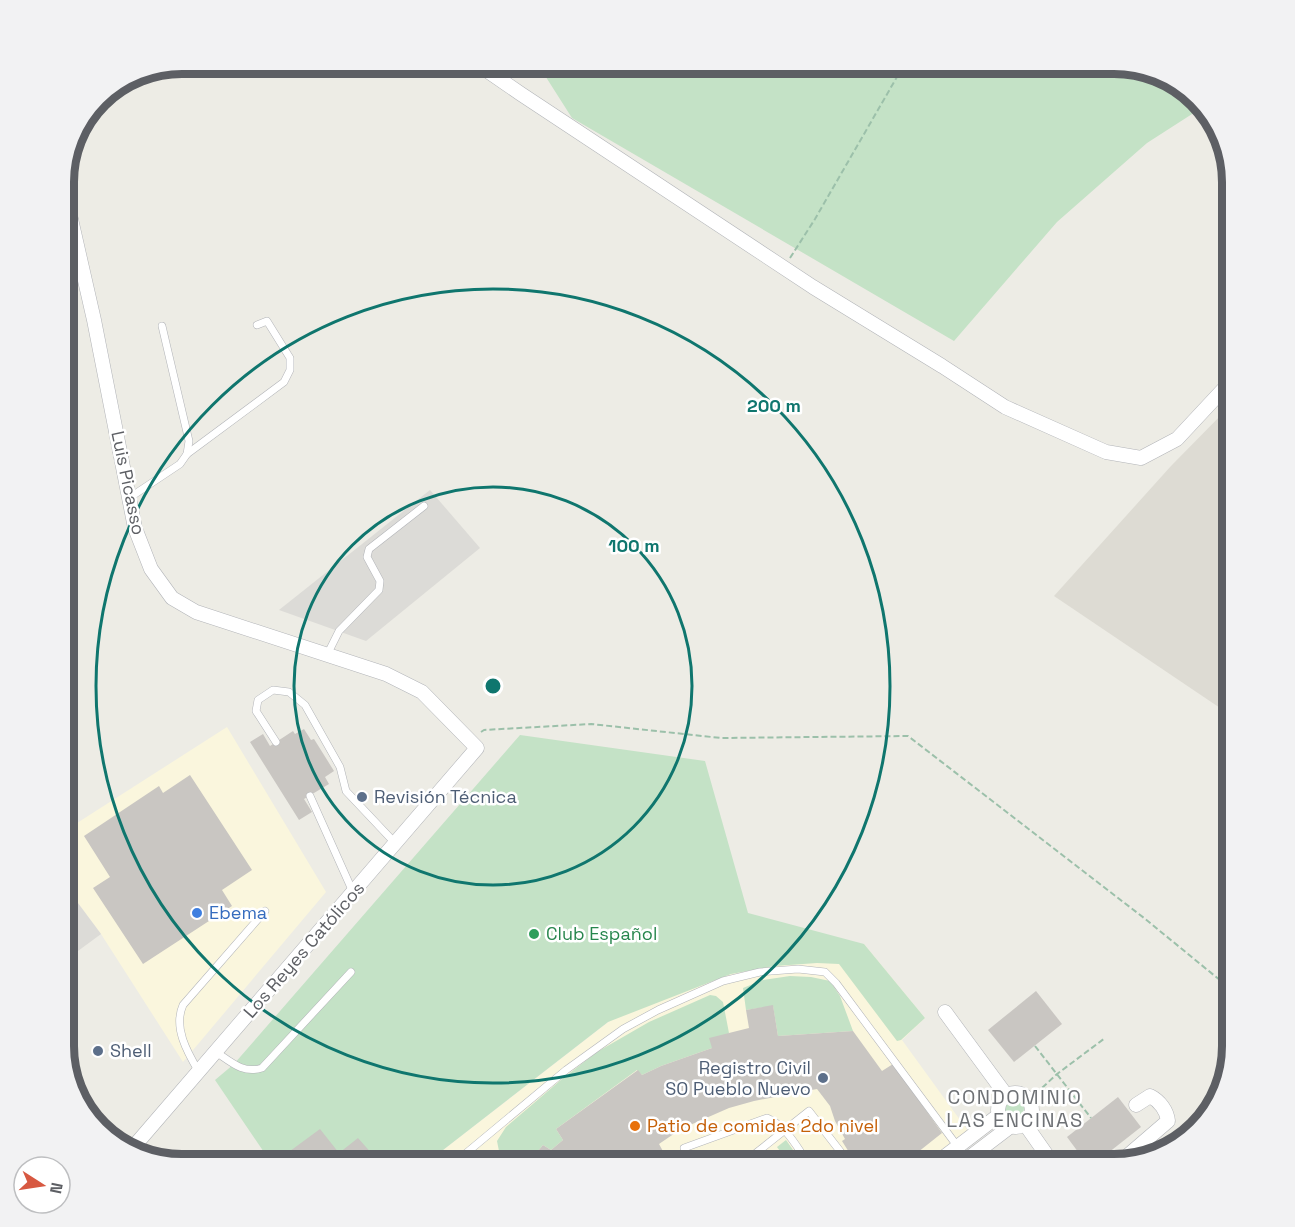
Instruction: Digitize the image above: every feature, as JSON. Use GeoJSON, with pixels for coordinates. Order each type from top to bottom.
{"type":"FeatureCollection","features":[{"type":"Feature","properties":{"kind":"street"},"geometry":{"type":"LineString","coordinates":[[493,74],[784,268],[1005,407],[1106,452],[1141,458],[1177,439],[1221,391]]}},
{"type":"Feature","properties":{"kind":"street","name":"Luis Picasso"},"geometry":{"type":"LineString","coordinates":[[74,233],[135,528],[151,569],[172,598],[196,612],[386,674],[422,692],[477,748]]}},
{"type":"Feature","properties":{"kind":"street","name":"Los Reyes Católicos"},"geometry":{"type":"LineString","coordinates":[[137,1143],[477,748]]}},
{"type":"Feature","properties":{"kind":"street"},"geometry":{"type":"LineString","coordinates":[[945,1012],[1006,1095]]}},
{"type":"Feature","properties":{"kind":"street"},"geometry":{"type":"LineString","coordinates":[[976,1154],[1018,1125],[1029,1120],[1032,1110],[1029,1100],[1026,1096],[1016,1092],[1006,1095],[998,1105],[999,1115],[1005,1124],[1018,1125],[1044,1154]]}},
{"type":"Feature","properties":{"kind":"street"},"geometry":{"type":"LineString","coordinates":[[1132,1152],[1168,1121],[1167,1113],[1156,1099],[1150,1096],[1136,1105]]}},
{"type":"Feature","properties":{"kind":"street"},"geometry":{"type":"LineString","coordinates":[[949,1154],[999,1115]]}},
{"type":"Feature","properties":{"kind":"lane"},"geometry":{"type":"LineString","coordinates":[[129,498],[180,464],[187,454],[284,382],[290,370],[290,358],[267,321],[257,325]]}},
{"type":"Feature","properties":{"kind":"lane"},"geometry":{"type":"LineString","coordinates":[[162,326],[189,441],[187,454]]}},
{"type":"Feature","properties":{"kind":"lane"},"geometry":{"type":"LineString","coordinates":[[327,655],[339,631],[379,590],[380,581],[367,557],[369,549],[424,506]]}},
{"type":"Feature","properties":{"kind":"lane"},"geometry":{"type":"LineString","coordinates":[[276,742],[256,711],[258,700],[273,690],[289,692],[305,705],[340,767],[346,791],[395,843]]}},
{"type":"Feature","properties":{"kind":"lane"},"geometry":{"type":"LineString","coordinates":[[310,796],[354,892]]}},
{"type":"Feature","properties":{"kind":"lane"},"geometry":{"type":"LineString","coordinates":[[199,1072],[183,1040],[178,1016],[183,1005],[265,911]]}},
{"type":"Feature","properties":{"kind":"lane"},"geometry":{"type":"LineString","coordinates":[[465,1154],[566,1070],[624,1029],[658,1010],[723,981],[760,972],[798,969],[825,972],[836,983],[958,1147]]}},
{"type":"Feature","properties":{"kind":"lane"},"geometry":{"type":"LineString","coordinates":[[216,1052],[242,1069],[249,1071],[262,1068],[351,972]]}},
{"type":"Feature","properties":{"kind":"lane"},"geometry":{"type":"LineString","coordinates":[[755,1154],[809,1111],[842,1154]]}},
{"type":"Feature","properties":{"kind":"lane"},"geometry":{"type":"LineString","coordinates":[[686,1154],[684,1148],[767,1118],[786,1131],[802,1154]]}},
{"type":"Feature","properties":{"kind":"path"},"geometry":{"type":"LineString","coordinates":[[784,268],[899,74]]}},
{"type":"Feature","properties":{"kind":"path"},"geometry":{"type":"LineString","coordinates":[[484,730],[591,724],[721,738],[908,736],[1144,918],[1222,982]]}},
{"type":"Feature","properties":{"kind":"path"},"geometry":{"type":"LineString","coordinates":[[1029,1100],[1057,1074],[1104,1038]]}},
{"type":"Feature","properties":{"kind":"path"},"geometry":{"type":"LineString","coordinates":[[1035,1046],[1090,1118]]}},
{"type":"Feature","properties":{"kind":"shaded area"},"geometry":{"type":"Polygon","coordinates":[[[1221,415],[1222,709],[1054,596],[1171,466],[1221,415]]]}},
{"type":"Feature","properties":{"kind":"shaded area"},"geometry":{"type":"Polygon","coordinates":[[[430,490],[480,548],[366,641],[279,610],[430,490]]]}},
{"type":"Feature","properties":{"kind":"shaded area","name":"Ebema"},"geometry":{"type":"Polygon","coordinates":[[[227,727],[326,892],[183,1062],[101,934],[74,898],[74,825],[227,727]]]}},
{"type":"Feature","properties":{"kind":"shaded area"},"geometry":{"type":"Polygon","coordinates":[[[74,898],[101,934],[74,954],[74,898]]]}},
{"type":"Feature","properties":{"kind":"shaded area"},"geometry":{"type":"Polygon","coordinates":[[[864,944],[925,1018],[902,1040],[968,1131],[938,1154],[438,1154],[696,954],[864,944]]]}},
{"type":"Feature","properties":{"kind":"green space"},"geometry":{"type":"Polygon","coordinates":[[[544,74],[1128,74],[1148,79],[1168,88],[1196,111],[1147,143],[1057,222],[954,341],[572,118],[544,74]]]}},
{"type":"Feature","properties":{"kind":"green space","name":"Club Español"},"geometry":{"type":"Polygon","coordinates":[[[520,735],[705,761],[748,913],[864,944],[925,1018],[897,1041],[839,964],[775,966],[731,974],[608,1022],[438,1154],[265,1154],[215,1080],[234,1064],[520,735]]]}},
{"type":"Feature","properties":{"kind":"green space"},"geometry":{"type":"Polygon","coordinates":[[[790,976],[830,981],[840,996],[853,1031],[778,1036],[773,1006],[746,1010],[743,988],[763,980],[790,976]]]}},
{"type":"Feature","properties":{"kind":"green space"},"geometry":{"type":"Polygon","coordinates":[[[710,995],[716,996],[723,1002],[729,1033],[712,1048],[642,1075],[637,1070],[556,1129],[563,1140],[551,1150],[543,1145],[535,1154],[502,1154],[499,1151],[497,1141],[506,1127],[597,1052],[649,1022],[710,995]]]}},
{"type":"Feature","properties":{"kind":"green space"},"geometry":{"type":"Polygon","coordinates":[[[1013,1097],[1021,1100],[1024,1108],[1021,1116],[1013,1119],[1005,1116],[1002,1108],[1005,1100],[1013,1097]]]}},
{"type":"Feature","properties":{"kind":"green space"},"geometry":{"type":"Polygon","coordinates":[[[786,1140],[796,1154],[782,1154],[777,1147],[786,1140]]]}},
{"type":"Feature","properties":{"kind":"building"},"geometry":{"type":"Polygon","coordinates":[[[304,729],[311,740],[314,739],[334,771],[325,777],[329,784],[304,799],[312,812],[299,820],[250,742],[263,734],[270,746],[293,731],[295,734],[304,729]]]}},
{"type":"Feature","properties":{"kind":"building"},"geometry":{"type":"Polygon","coordinates":[[[190,775],[252,870],[222,890],[232,906],[143,964],[93,888],[110,877],[84,836],[159,786],[163,793],[190,775]]]}},
{"type":"Feature","properties":{"kind":"building"},"geometry":{"type":"Polygon","coordinates":[[[1036,991],[1062,1024],[1014,1062],[988,1030],[1036,991]]]}},
{"type":"Feature","properties":{"kind":"building"},"geometry":{"type":"Polygon","coordinates":[[[773,1005],[778,1036],[853,1031],[882,1071],[893,1064],[942,1133],[916,1154],[850,1154],[842,1141],[845,1139],[830,1106],[817,1089],[729,1108],[681,1129],[659,1144],[664,1154],[535,1154],[543,1145],[551,1150],[563,1140],[556,1129],[638,1070],[642,1075],[712,1048],[709,1038],[749,1028],[746,1010],[773,1005]]]}},
{"type":"Feature","properties":{"kind":"building"},"geometry":{"type":"Polygon","coordinates":[[[1118,1097],[1141,1127],[1107,1154],[1080,1154],[1067,1137],[1118,1097]]]}},
{"type":"Feature","properties":{"kind":"building"},"geometry":{"type":"Polygon","coordinates":[[[320,1129],[339,1153],[358,1138],[372,1154],[286,1154],[320,1129]]]}},
{"type":"Feature","properties":{"kind":"place","name":"Revisión Técnica"},"geometry":{"type":"Point","coordinates":[362,797]}},
{"type":"Feature","properties":{"kind":"place","name":"Ebema"},"geometry":{"type":"Point","coordinates":[197,913]}},
{"type":"Feature","properties":{"kind":"place","name":"Club Español"},"geometry":{"type":"Point","coordinates":[534,934]}},
{"type":"Feature","properties":{"kind":"place","name":"Shell"},"geometry":{"type":"Point","coordinates":[98,1051]}},
{"type":"Feature","properties":{"kind":"place","name":"Registro Civil SO Pueblo Nuevo"},"geometry":{"type":"Point","coordinates":[823,1078]}},
{"type":"Feature","properties":{"kind":"place","name":"Patio de comidas 2do nivel"},"geometry":{"type":"Point","coordinates":[635,1126]}},
{"type":"Feature","properties":{"kind":"district","name":"CONDOMINIO LAS ENCINAS"},"geometry":{"type":"Point","coordinates":[1015,1108]}}]}
